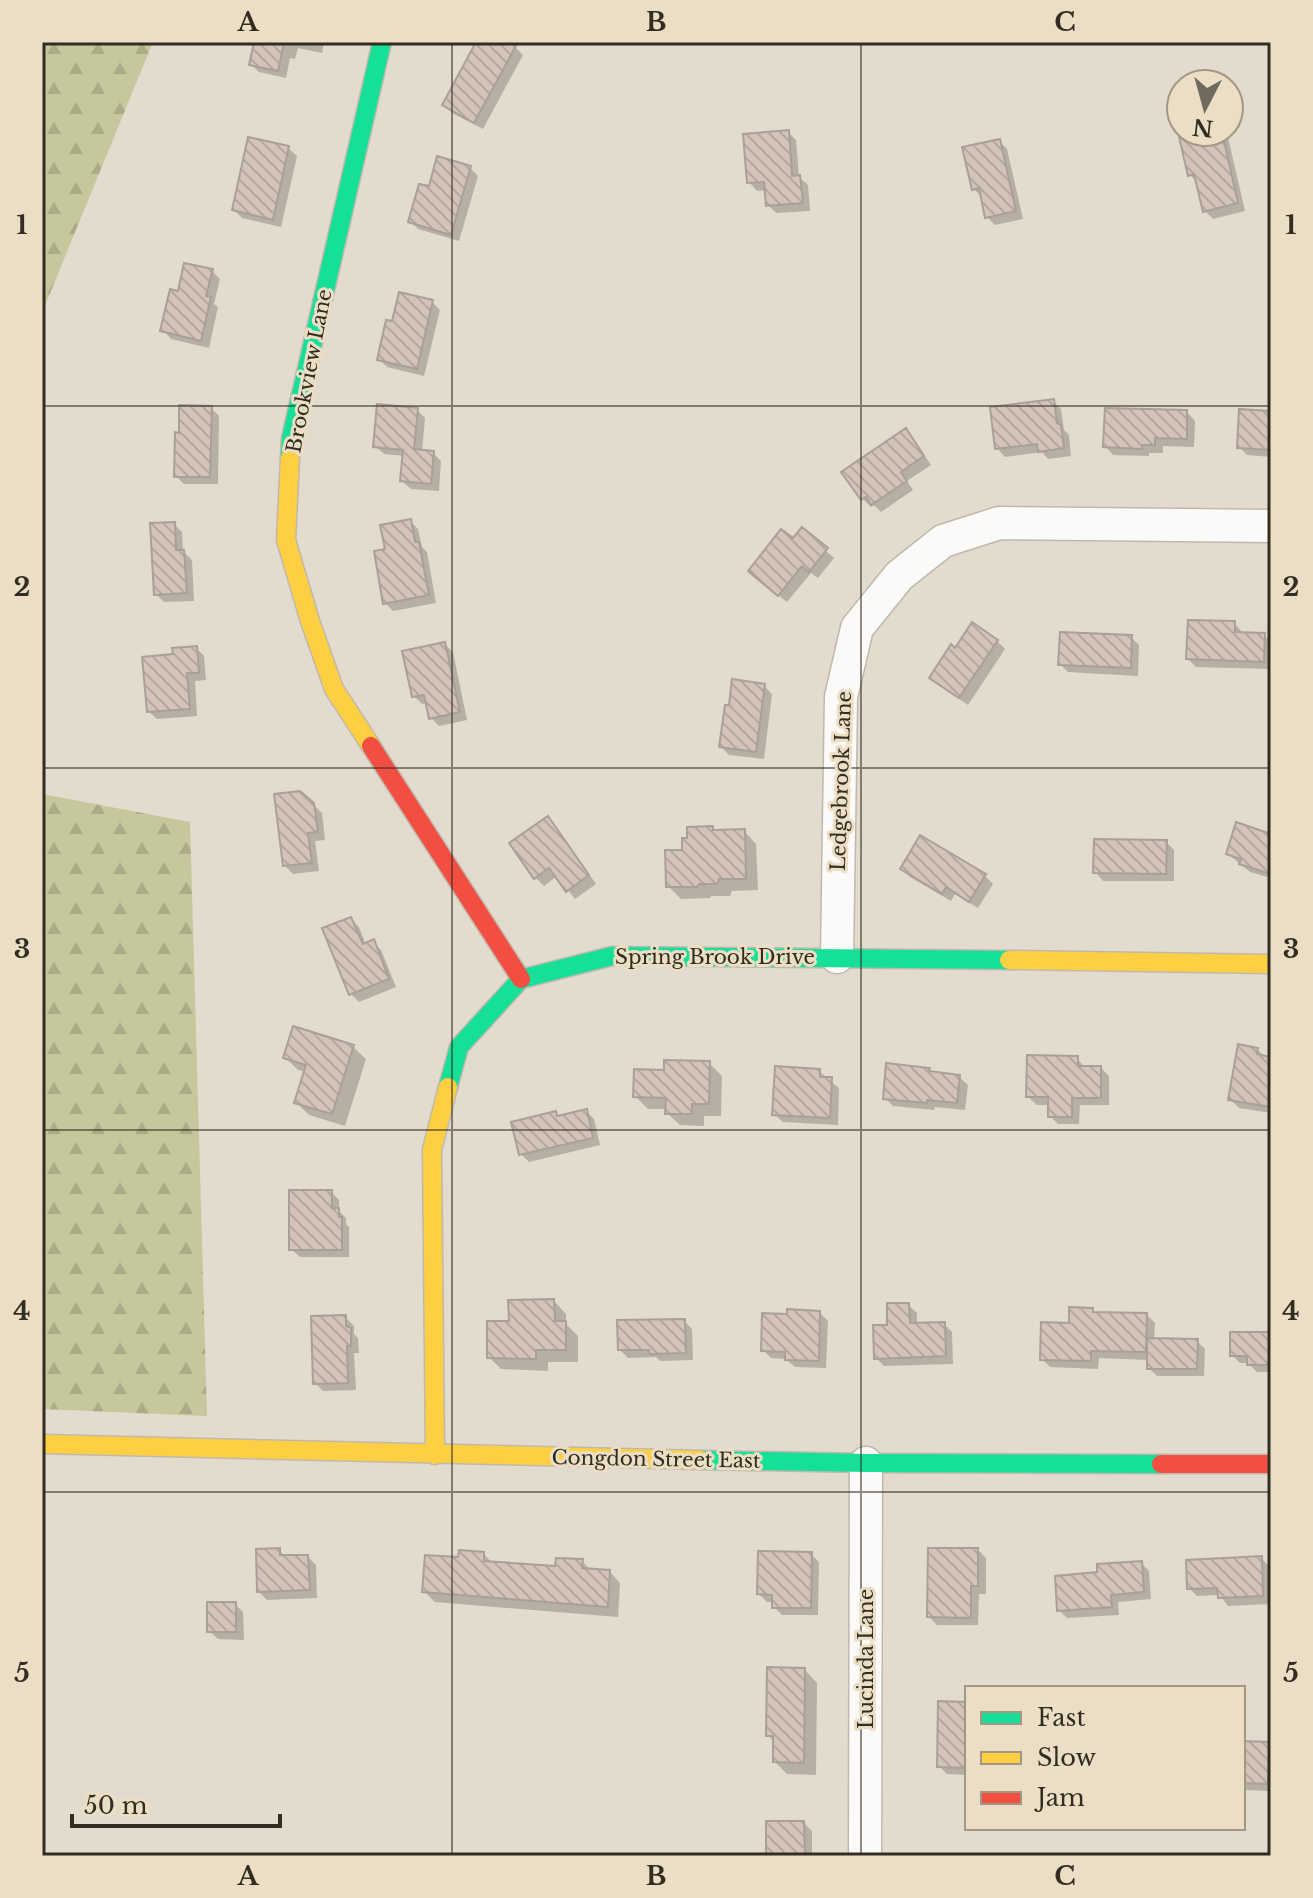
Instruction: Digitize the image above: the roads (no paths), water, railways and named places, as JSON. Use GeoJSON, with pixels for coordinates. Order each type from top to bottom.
{"type":"FeatureCollection","features":[{"type":"Feature","properties":{"kind":"street","name":"Brookview Lane"},"geometry":{"type":"LineString","coordinates":[[382,42],[291,438],[286,540],[334,689],[521,979]]}},
{"type":"Feature","properties":{"kind":"street","name":"Ledgebrook Lane"},"geometry":{"type":"LineString","coordinates":[[837,957],[841,697],[857,628],[899,576],[943,541],[999,523],[1271,526]]}},
{"type":"Feature","properties":{"kind":"street","name":"Spring Brook Drive"},"geometry":{"type":"LineString","coordinates":[[521,979],[612,956],[1271,964]]}},
{"type":"Feature","properties":{"kind":"street"},"geometry":{"type":"LineString","coordinates":[[435,1455],[432,1150],[459,1047],[521,979]]}},
{"type":"Feature","properties":{"kind":"street","name":"Congdon Street East"},"geometry":{"type":"LineString","coordinates":[[42,1444],[866,1463],[1271,1464]]}},
{"type":"Feature","properties":{"kind":"street","name":"Lucinda Lane"},"geometry":{"type":"LineString","coordinates":[[865,1856],[866,1463]]}}]}
